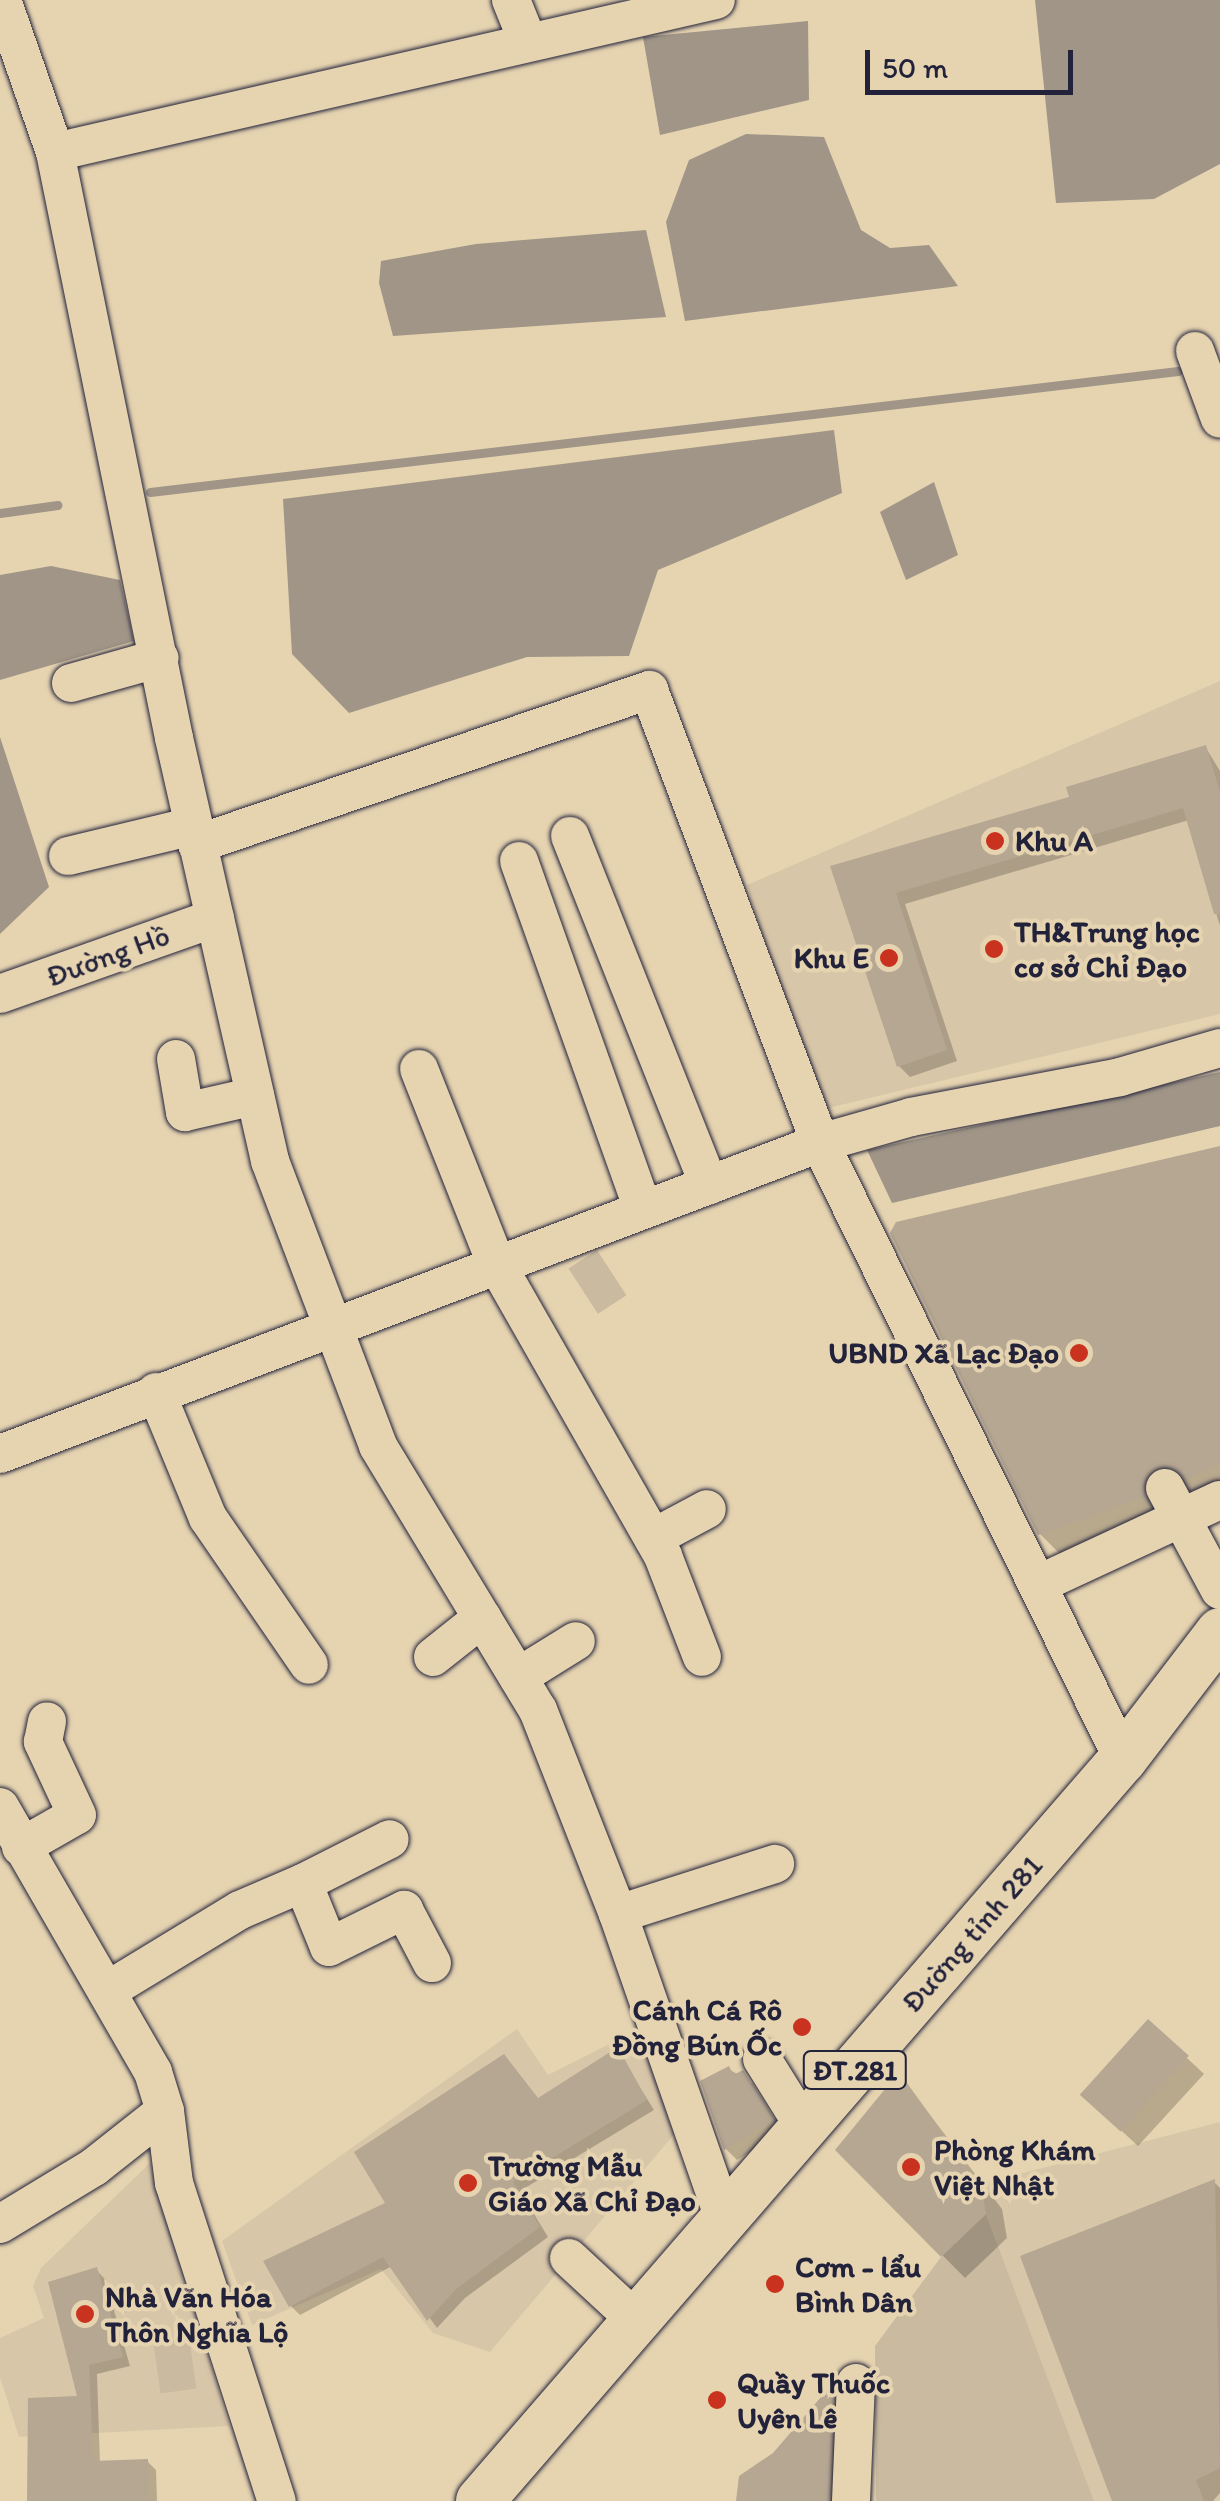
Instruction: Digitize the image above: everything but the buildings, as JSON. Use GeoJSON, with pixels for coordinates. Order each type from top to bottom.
{"type":"FeatureCollection","features":[{"type":"Feature","properties":{"kind":"main road","name":"Đường tỉnh 281"},"geometry":{"type":"LineString","coordinates":[[480,2501],[1123,1759],[1220,1632]]}},
{"type":"Feature","properties":{"kind":"street"},"geometry":{"type":"LineString","coordinates":[[2,0],[55,152],[195,835],[270,1161],[329,1326],[378,1446],[538,1710],[618,1914],[725,2221]]}},
{"type":"Feature","properties":{"kind":"street"},"geometry":{"type":"LineString","coordinates":[[511,0],[528,42]]}},
{"type":"Feature","properties":{"kind":"street"},"geometry":{"type":"LineString","coordinates":[[55,152],[675,4],[716,0]]}},
{"type":"Feature","properties":{"kind":"street"},"geometry":{"type":"LineString","coordinates":[[1195,350],[1220,419]]}},
{"type":"Feature","properties":{"kind":"street"},"geometry":{"type":"LineString","coordinates":[[72,683],[160,658]]}},
{"type":"Feature","properties":{"kind":"street"},"geometry":{"type":"LineString","coordinates":[[68,856],[195,835],[649,690],[820,1143],[1041,1583],[1123,1759]]}},
{"type":"Feature","properties":{"kind":"street"},"geometry":{"type":"LineString","coordinates":[[570,836],[709,1185]]}},
{"type":"Feature","properties":{"kind":"street"},"geometry":{"type":"LineString","coordinates":[[519,861],[643,1209]]}},
{"type":"Feature","properties":{"kind":"street","name":"Đường Hồ"},"geometry":{"type":"LineString","coordinates":[[0,994],[215,918]]}},
{"type":"Feature","properties":{"kind":"street"},"geometry":{"type":"LineString","coordinates":[[0,1454],[329,1326],[820,1143],[1036,1077],[1220,1048]]}},
{"type":"Feature","properties":{"kind":"street"},"geometry":{"type":"LineString","coordinates":[[176,1058],[185,1112],[255,1096]]}},
{"type":"Feature","properties":{"kind":"street"},"geometry":{"type":"LineString","coordinates":[[419,1068],[496,1263],[652,1538],[702,1657]]}},
{"type":"Feature","properties":{"kind":"street"},"geometry":{"type":"LineString","coordinates":[[156,1392],[208,1518],[309,1664]]}},
{"type":"Feature","properties":{"kind":"street"},"geometry":{"type":"LineString","coordinates":[[1041,1583],[1174,1504],[1220,1500]]}},
{"type":"Feature","properties":{"kind":"street"},"geometry":{"type":"LineString","coordinates":[[1174,1504],[1220,1590]]}},
{"type":"Feature","properties":{"kind":"street"},"geometry":{"type":"LineString","coordinates":[[652,1538],[707,1509]]}},
{"type":"Feature","properties":{"kind":"street"},"geometry":{"type":"LineString","coordinates":[[433,1657],[482,1618]]}},
{"type":"Feature","properties":{"kind":"street"},"geometry":{"type":"LineString","coordinates":[[518,1677],[576,1641]]}},
{"type":"Feature","properties":{"kind":"street"},"geometry":{"type":"LineString","coordinates":[[47,1721],[42,1742],[78,1816],[7,1825],[110,1989],[166,2111],[174,2183],[277,2501]]}},
{"type":"Feature","properties":{"kind":"street"},"geometry":{"type":"LineString","coordinates":[[110,1989],[240,1910],[390,1839]]}},
{"type":"Feature","properties":{"kind":"street"},"geometry":{"type":"LineString","coordinates":[[618,1914],[775,1864]]}},
{"type":"Feature","properties":{"kind":"street"},"geometry":{"type":"LineString","coordinates":[[303,1882],[329,1948],[404,1910],[432,1962]]}},
{"type":"Feature","properties":{"kind":"street"},"geometry":{"type":"LineString","coordinates":[[762,2060],[804,2128]]}},
{"type":"Feature","properties":{"kind":"street"},"geometry":{"type":"LineString","coordinates":[[0,2224],[94,2167],[166,2111]]}},
{"type":"Feature","properties":{"kind":"street"},"geometry":{"type":"LineString","coordinates":[[569,2258],[637,2321]]}},
{"type":"Feature","properties":{"kind":"street"},"geometry":{"type":"LineString","coordinates":[[850,2501],[856,2382]]}},
{"type":"Feature","properties":{"kind":"shaded area"},"geometry":{"type":"Polygon","coordinates":[[[1035,0],[1220,0],[1220,164],[1154,199],[1056,203],[1035,0]]]}},
{"type":"Feature","properties":{"kind":"shaded area"},"geometry":{"type":"Polygon","coordinates":[[[808,21],[809,100],[660,135],[643,37],[808,21]]]}},
{"type":"Feature","properties":{"kind":"shaded area"},"geometry":{"type":"Polygon","coordinates":[[[746,134],[824,137],[861,230],[890,248],[929,245],[958,286],[685,321],[666,222],[689,160],[746,134]]]}},
{"type":"Feature","properties":{"kind":"shaded area"},"geometry":{"type":"Polygon","coordinates":[[[646,230],[666,317],[393,336],[379,283],[381,261],[476,244],[646,230]]]}},
{"type":"Feature","properties":{"kind":"shaded area"},"geometry":{"type":"Polygon","coordinates":[[[834,430],[842,493],[658,570],[629,656],[527,657],[349,713],[292,654],[283,499],[834,430]]]}},
{"type":"Feature","properties":{"kind":"shaded area"},"geometry":{"type":"Polygon","coordinates":[[[934,482],[958,555],[906,580],[880,512],[934,482]]]}},
{"type":"Feature","properties":{"kind":"shaded area"},"geometry":{"type":"Polygon","coordinates":[[[51,566],[120,580],[134,641],[0,680],[0,575],[51,566]]]}},
{"type":"Feature","properties":{"kind":"shaded area","name":"TH&Trung học cơ sở Chỉ Đạo"},"geometry":{"type":"Polygon","coordinates":[[[1220,681],[1220,1014],[820,1110],[747,885],[1220,681]]]}},
{"type":"Feature","properties":{"kind":"shaded area"},"geometry":{"type":"Polygon","coordinates":[[[0,737],[49,887],[0,934],[0,737]]]}},
{"type":"Feature","properties":{"kind":"shaded area"},"geometry":{"type":"Polygon","coordinates":[[[1220,1072],[1220,1126],[892,1203],[867,1150],[1220,1072]]]}},
{"type":"Feature","properties":{"kind":"shaded area"},"geometry":{"type":"Polygon","coordinates":[[[597,1250],[626,1295],[598,1314],[568,1269],[597,1250]]]}},
{"type":"Feature","properties":{"kind":"shaded area","name":"Trường Mẫu Giáo Xã Chỉ Đạo"},"geometry":{"type":"Polygon","coordinates":[[[517,2029],[548,2075],[635,2031],[681,2126],[490,2352],[433,2333],[381,2269],[252,2325],[222,2241],[517,2029]]]}},
{"type":"Feature","properties":{"kind":"shaded area"},"geometry":{"type":"Polygon","coordinates":[[[1220,2122],[1220,2501],[1094,2501],[986,2214],[980,2184],[1220,2122]]]}},
{"type":"Feature","properties":{"kind":"shaded area"},"geometry":{"type":"Polygon","coordinates":[[[151,2162],[229,2426],[19,2437],[0,2377],[0,2338],[44,2318],[33,2286],[41,2268],[151,2162]]]}},
{"type":"Feature","properties":{"kind":"shaded area"},"geometry":{"type":"Polygon","coordinates":[[[986,2214],[1094,2501],[876,2501],[875,2346],[941,2257],[986,2214]]]}},
{"type":"Feature","properties":{"kind":"shaded area"},"geometry":{"type":"Polygon","coordinates":[[[189,2337],[196,2388],[161,2394],[153,2342],[189,2337]]]}},
{"type":"Feature","properties":{"kind":"waterway"},"geometry":{"type":"LineString","coordinates":[[150,492],[1178,371]]}},
{"type":"Feature","properties":{"kind":"waterway"},"geometry":{"type":"LineString","coordinates":[[0,513],[57,505]]}},
{"type":"Feature","properties":{"kind":"place","name":"Khu A"},"geometry":{"type":"Point","coordinates":[995,841]}},
{"type":"Feature","properties":{"kind":"place","name":"TH&Trung học cơ sở Chỉ Đạo"},"geometry":{"type":"Point","coordinates":[994,949]}},
{"type":"Feature","properties":{"kind":"place","name":"Khu E"},"geometry":{"type":"Point","coordinates":[889,958]}},
{"type":"Feature","properties":{"kind":"place","name":"UBND Xã Lạc Đạo"},"geometry":{"type":"Point","coordinates":[1079,1353]}},
{"type":"Feature","properties":{"kind":"place","name":"Cánh Cá Rô Đồng Bún Ốc"},"geometry":{"type":"Point","coordinates":[802,2027]}},
{"type":"Feature","properties":{"kind":"place","name":"Phòng Khám Việt Nhật"},"geometry":{"type":"Point","coordinates":[911,2167]}},
{"type":"Feature","properties":{"kind":"place","name":"Trường Mẫu Giáo Xã Chỉ Đạo"},"geometry":{"type":"Point","coordinates":[468,2183]}},
{"type":"Feature","properties":{"kind":"place","name":"Cơm - lẩu Bình Dân"},"geometry":{"type":"Point","coordinates":[775,2284]}},
{"type":"Feature","properties":{"kind":"place","name":"Nhà Văn Hóa Thôn Nghĩa Lộ"},"geometry":{"type":"Point","coordinates":[85,2314]}},
{"type":"Feature","properties":{"kind":"place","name":"Quầy Thuốc Uyên Lê"},"geometry":{"type":"Point","coordinates":[717,2400]}}]}
